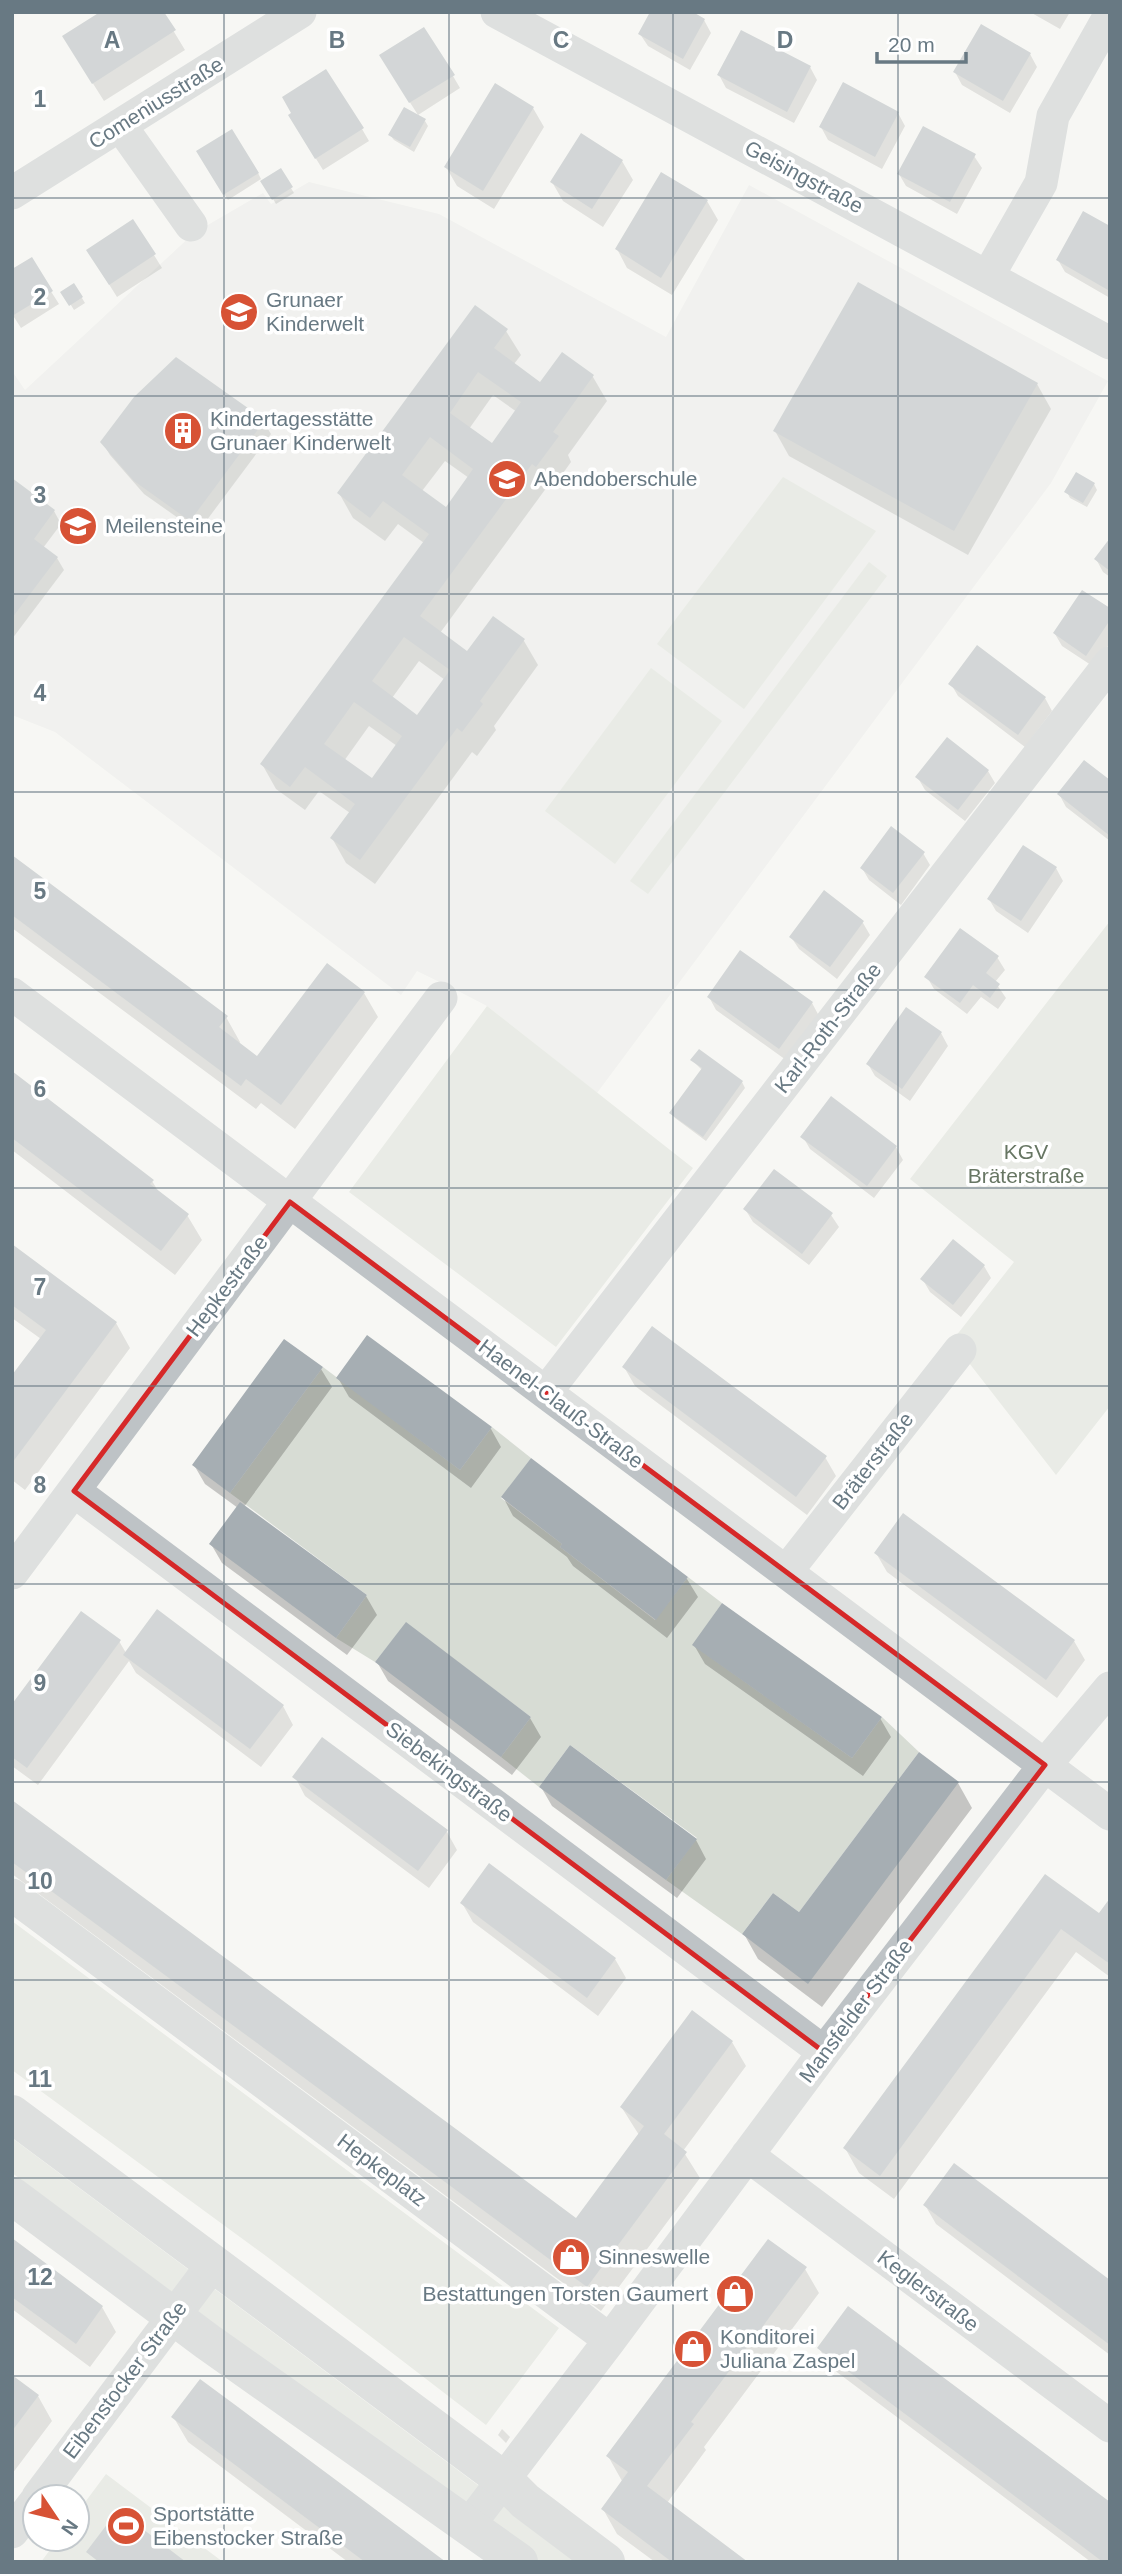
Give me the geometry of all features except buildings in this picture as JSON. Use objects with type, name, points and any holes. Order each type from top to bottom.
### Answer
[{"type":"street","name":"Comeniusstraße","points":[[12,193],[300,12]]},
{"type":"street","name":"Geisingstraße","points":[[497,12],[1110,343]]},
{"type":"street","points":[[988,276],[1041,183],[1053,116],[1110,15]]},
{"type":"street","points":[[120,125],[191,225]]},
{"type":"street","name":"Karl-Roth-Straße","points":[[546,1392],[1110,663]]},
{"type":"street","name":"Haenel-Clauß-Straße","points":[[12,993],[1110,1815]]},
{"type":"street","name":"Hepkestraße","points":[[12,1573],[441,998]]},
{"type":"street","name":"Bräterstraße","points":[[786,1572],[960,1350]]},
{"type":"street","name":"Siebekingstraße","points":[[74,1491],[824,2052]]},
{"type":"street","name":"Mansfelder Straße","points":[[610,2340],[824,2052],[1045,1765],[1110,1688]]},
{"type":"street","name":"Hepkeplatz","points":[[12,1895],[610,2340]]},
{"type":"street","points":[[12,2114],[505,2481],[525,2501],[606,2562]]},
{"type":"street","name":"Keglerstraße","points":[[747,2155],[1110,2426]]},
{"type":"street","points":[[12,2196],[174,2316],[519,2562]]},
{"type":"street","name":"Eibenstocker Straße","points":[[49,2483],[213,2264]]},
{"type":"street","points":[[469,2525],[610,2340]]},
{"type":"highlighted area","points":[[290,1202],[1045,1765],[824,2052],[74,1491]]},
{"type":"shaded area","points":[[309,182],[439,214],[666,337],[749,185],[1108,381],[1051,483],[597,1093],[487,1006],[462,993],[417,971],[401,995],[55,732],[12,715],[12,371],[25,390],[194,233],[263,193],[271,204]]},
{"type":"green space","points":[[783,477],[876,531],[744,709],[657,644]]},
{"type":"green space","points":[[869,562],[887,576],[648,894],[630,881]]},
{"type":"green space","points":[[651,668],[722,721],[615,864],[545,811]]},
{"type":"green space","name":"KGV Bräterstraße","points":[[1110,921],[1110,1406],[1056,1475],[952,1341],[1014,1262],[910,1179]]},
{"type":"green space","points":[[487,1006],[693,1168],[556,1347],[349,1192]]},
{"type":"green space","points":[[323,1367],[460,1470],[492,1427],[531,1458],[501,1498],[655,1620],[688,1577],[722,1603],[693,1645],[852,1758],[882,1717],[919,1752],[799,1912],[773,1893],[742,1934],[666,1880],[697,1838],[570,1745],[539,1787],[501,1757],[531,1717],[406,1623],[375,1662],[336,1638],[367,1595],[230,1493]]},
{"type":"green space","points":[[12,1921],[559,2328],[486,2425],[266,2256],[12,2070]]},
{"type":"green space","points":[[12,2138],[581,2562],[534,2562],[12,2173]]},
{"type":"green space","name":"Sportstätte Eibenstocker Straße","points":[[106,2474],[223,2562],[41,2562],[48,2553],[91,2553],[91,2494]]},
{"type":"place","name":"Grunaer Kinderwelt","points":[[239,312]]},
{"type":"place","name":"Kindertagesstätte Grunaer Kinderwelt","points":[[183,431]]},
{"type":"place","name":"Abendoberschule","points":[[507,479]]},
{"type":"place","name":"Meilensteine","points":[[78,526]]},
{"type":"place","name":"Sinneswelle","points":[[571,2257]]},
{"type":"place","name":"Bestattungen Torsten Gaumert","points":[[735,2294]]},
{"type":"place","name":"Konditorei Juliana Zaspel","points":[[693,2349]]},
{"type":"place","name":"Sportstätte Eibenstocker Straße","points":[[126,2526]]}]
